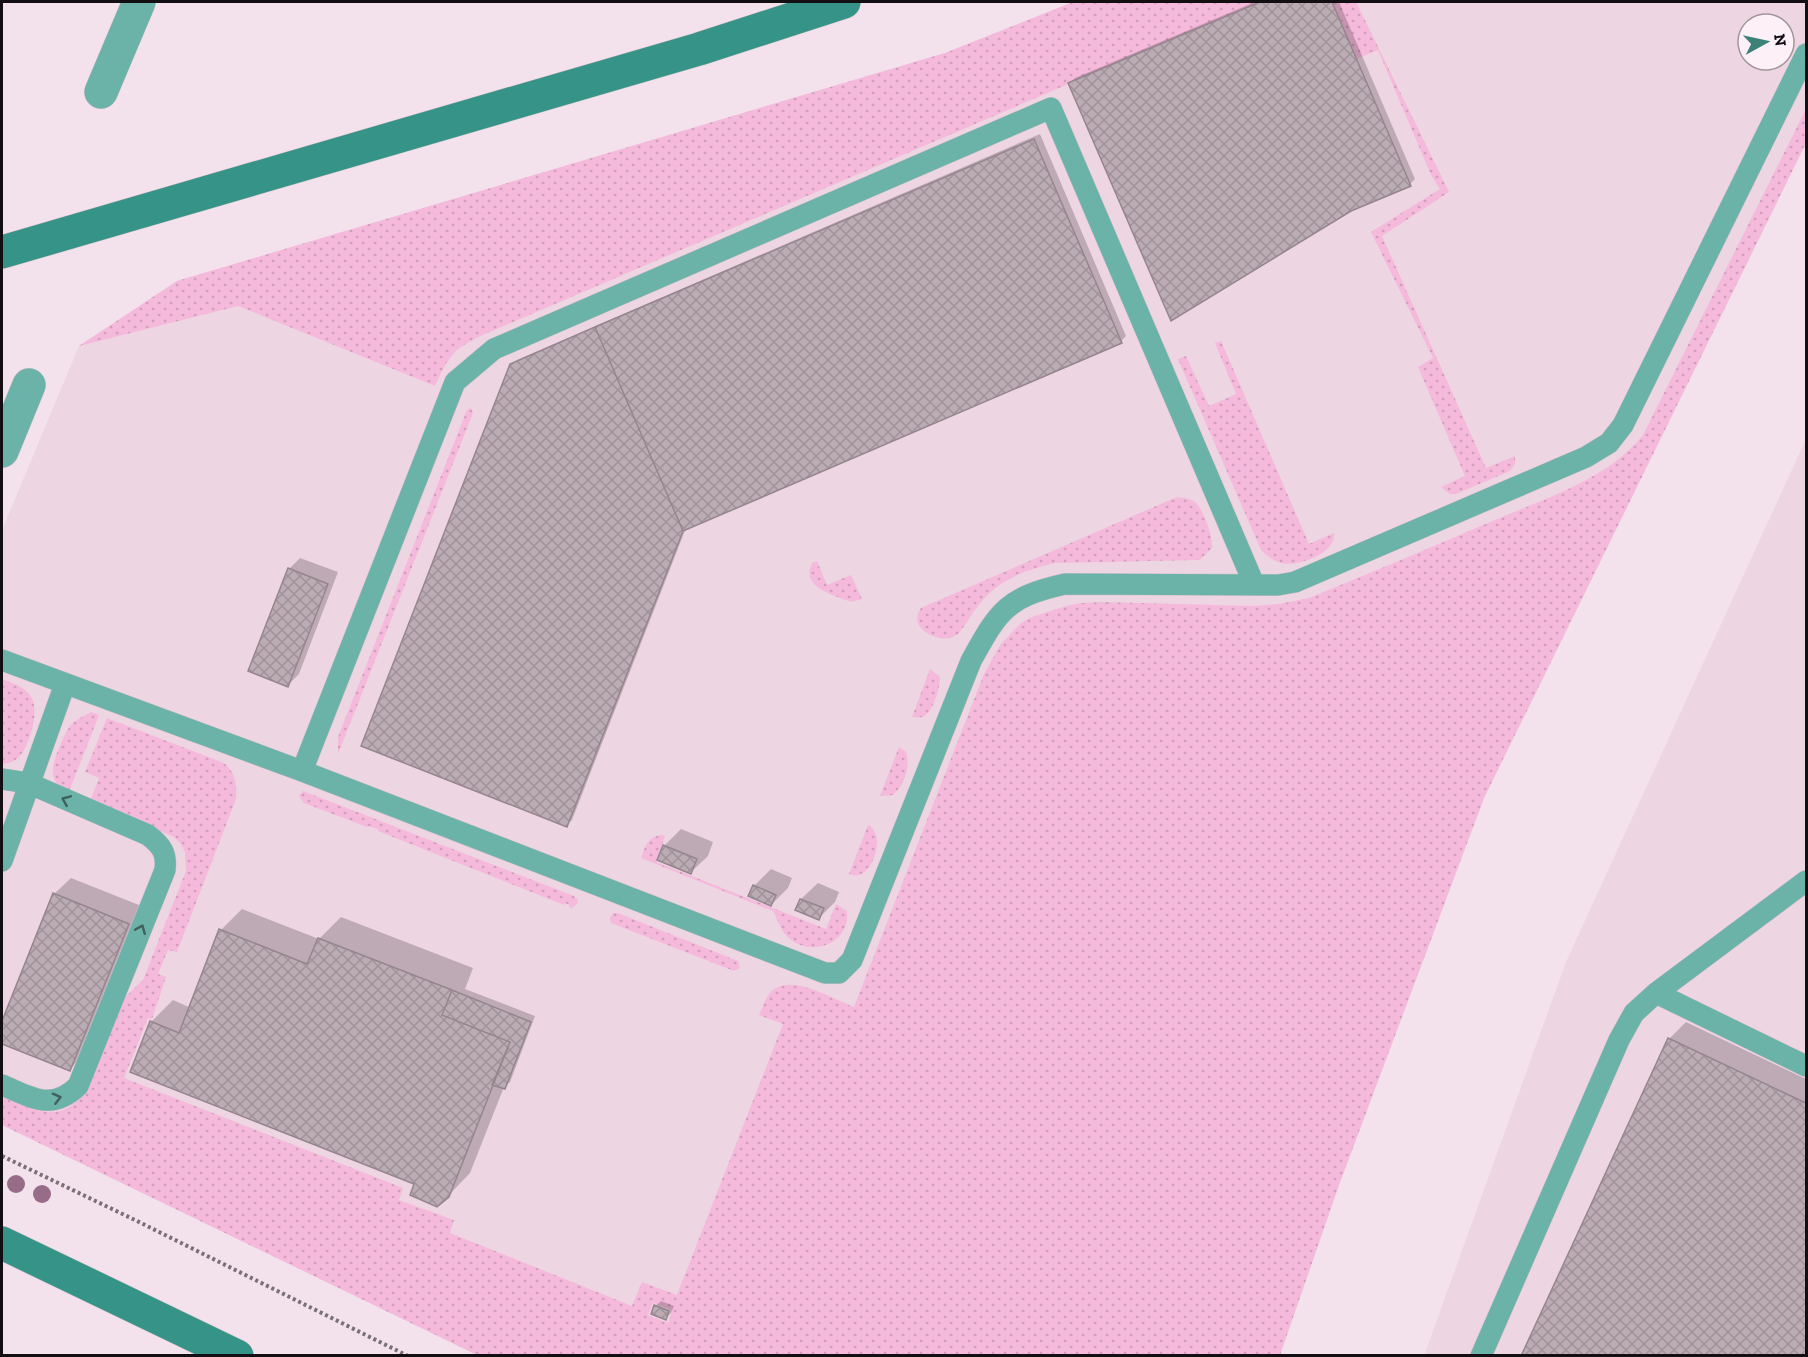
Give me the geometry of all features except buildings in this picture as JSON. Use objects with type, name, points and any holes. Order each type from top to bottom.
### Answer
[{"type":"main road","points":[[2,252],[699,49],[844,2]]},
{"type":"main road","points":[[2,1243],[237,1356]]},
{"type":"street","points":[[102,92],[139,2]]},
{"type":"street","points":[[2,451],[28,385]]},
{"type":"lane","points":[[2,660],[302,771],[825,974],[839,973],[852,960],[971,661],[989,628],[1006,607],[1035,591],[1065,584],[1278,585],[1295,582],[1586,458],[1609,443],[1623,425],[1806,54]]},
{"type":"lane","points":[[302,771],[455,382],[494,349],[1051,108],[1254,585]]},
{"type":"lane","points":[[2,861],[65,684]]},
{"type":"lane","points":[[2,779],[28,783],[148,835],[162,846],[166,858],[165,870],[78,1086],[68,1095],[51,1101],[39,1100],[2,1085]]},
{"type":"lane","points":[[1481,1356],[1619,1040],[1634,1013],[1656,993],[1806,881]]},
{"type":"lane","points":[[1656,993],[1806,1066]]},
{"type":"path","points":[[2,1156],[408,1356]]},
{"type":"shaded area","points":[[1073,2],[1806,2],[1806,143],[1484,798],[1339,1185],[1280,1355],[477,1355],[2,1125],[2,530],[79,346],[177,281],[945,53]]},
{"type":"shaded area","points":[[1073,2],[1260,2],[485,334],[466,344],[449,359],[435,386],[238,306],[79,346],[177,281],[945,53]]},
{"type":"shaded area","points":[[1332,2],[1356,2],[1449,192],[1382,236],[1486,468],[1515,456],[1515,464],[1510,471],[1456,494],[1450,494],[1441,487],[1465,476],[1418,367],[1433,358],[1371,232],[1440,189],[1431,175],[1378,50],[1356,59]]},
{"type":"shaded area","points":[[1806,109],[1806,143],[1484,798],[1339,1185],[1280,1355],[477,1355],[2,1125],[2,1096],[32,1109],[52,1112],[71,1106],[80,1098],[119,1003],[143,980],[186,871],[185,852],[174,837],[90,801],[99,778],[85,772],[107,718],[224,763],[233,775],[236,789],[236,799],[177,952],[168,950],[158,974],[166,977],[152,1019],[148,1018],[124,1078],[403,1188],[399,1200],[454,1220],[450,1233],[632,1306],[642,1282],[677,1295],[783,1024],[759,1015],[767,997],[775,989],[785,985],[796,985],[809,988],[854,1007],[984,674],[1001,644],[1020,624],[1029,618],[1081,603],[1253,606],[1309,598],[1573,487],[1611,465],[1643,435]],"holes":[[[653,1303],[672,1310],[668,1323],[648,1315]]]},
{"type":"shaded area","points":[[1221,341],[1309,544],[1334,533],[1329,547],[1306,561],[1281,563],[1270,558],[1261,550],[1178,359],[1186,356],[1209,406],[1236,394],[1215,343]]},
{"type":"shaded area","points":[[471,408],[473,413],[338,754],[338,737],[467,410]]},
{"type":"shaded area","points":[[1806,439],[1806,1355],[1424,1356],[1566,962]]},
{"type":"shaded area","points":[[1177,497],[1190,499],[1196,503],[1207,524],[1212,548],[1200,560],[1055,563],[1012,577],[994,589],[954,637],[944,638],[931,635],[920,627],[918,615],[921,608]]},
{"type":"shaded area","points":[[817,561],[827,585],[851,575],[862,599],[851,602],[828,593],[815,584],[810,572],[812,563]]},
{"type":"shaded area","points":[[930,669],[940,677],[935,700],[926,715],[912,717]]},
{"type":"shaded area","points":[[2,679],[17,685],[30,695],[33,701],[34,717],[27,744],[19,757],[2,764]]},
{"type":"shaded area","points":[[91,712],[99,715],[68,794],[56,783],[53,771],[55,757],[66,732],[74,722]]},
{"type":"shaded area","points":[[899,747],[906,752],[908,763],[903,781],[893,795],[880,796]]},
{"type":"shaded area","points":[[303,791],[574,896],[578,900],[577,904],[572,908],[569,907],[565,903],[564,905],[378,831],[378,829],[304,803],[299,796]]},
{"type":"shaded area","points":[[868,825],[876,836],[876,852],[873,860],[864,872],[858,875],[849,874]]},
{"type":"shaded area","points":[[660,835],[665,836],[656,862],[826,929],[836,904],[847,911],[847,922],[843,931],[829,944],[819,947],[799,945],[784,933],[773,911],[641,858],[649,841]]},
{"type":"shaded area","points":[[613,913],[738,961],[740,968],[734,971],[611,923],[610,918]]}]
